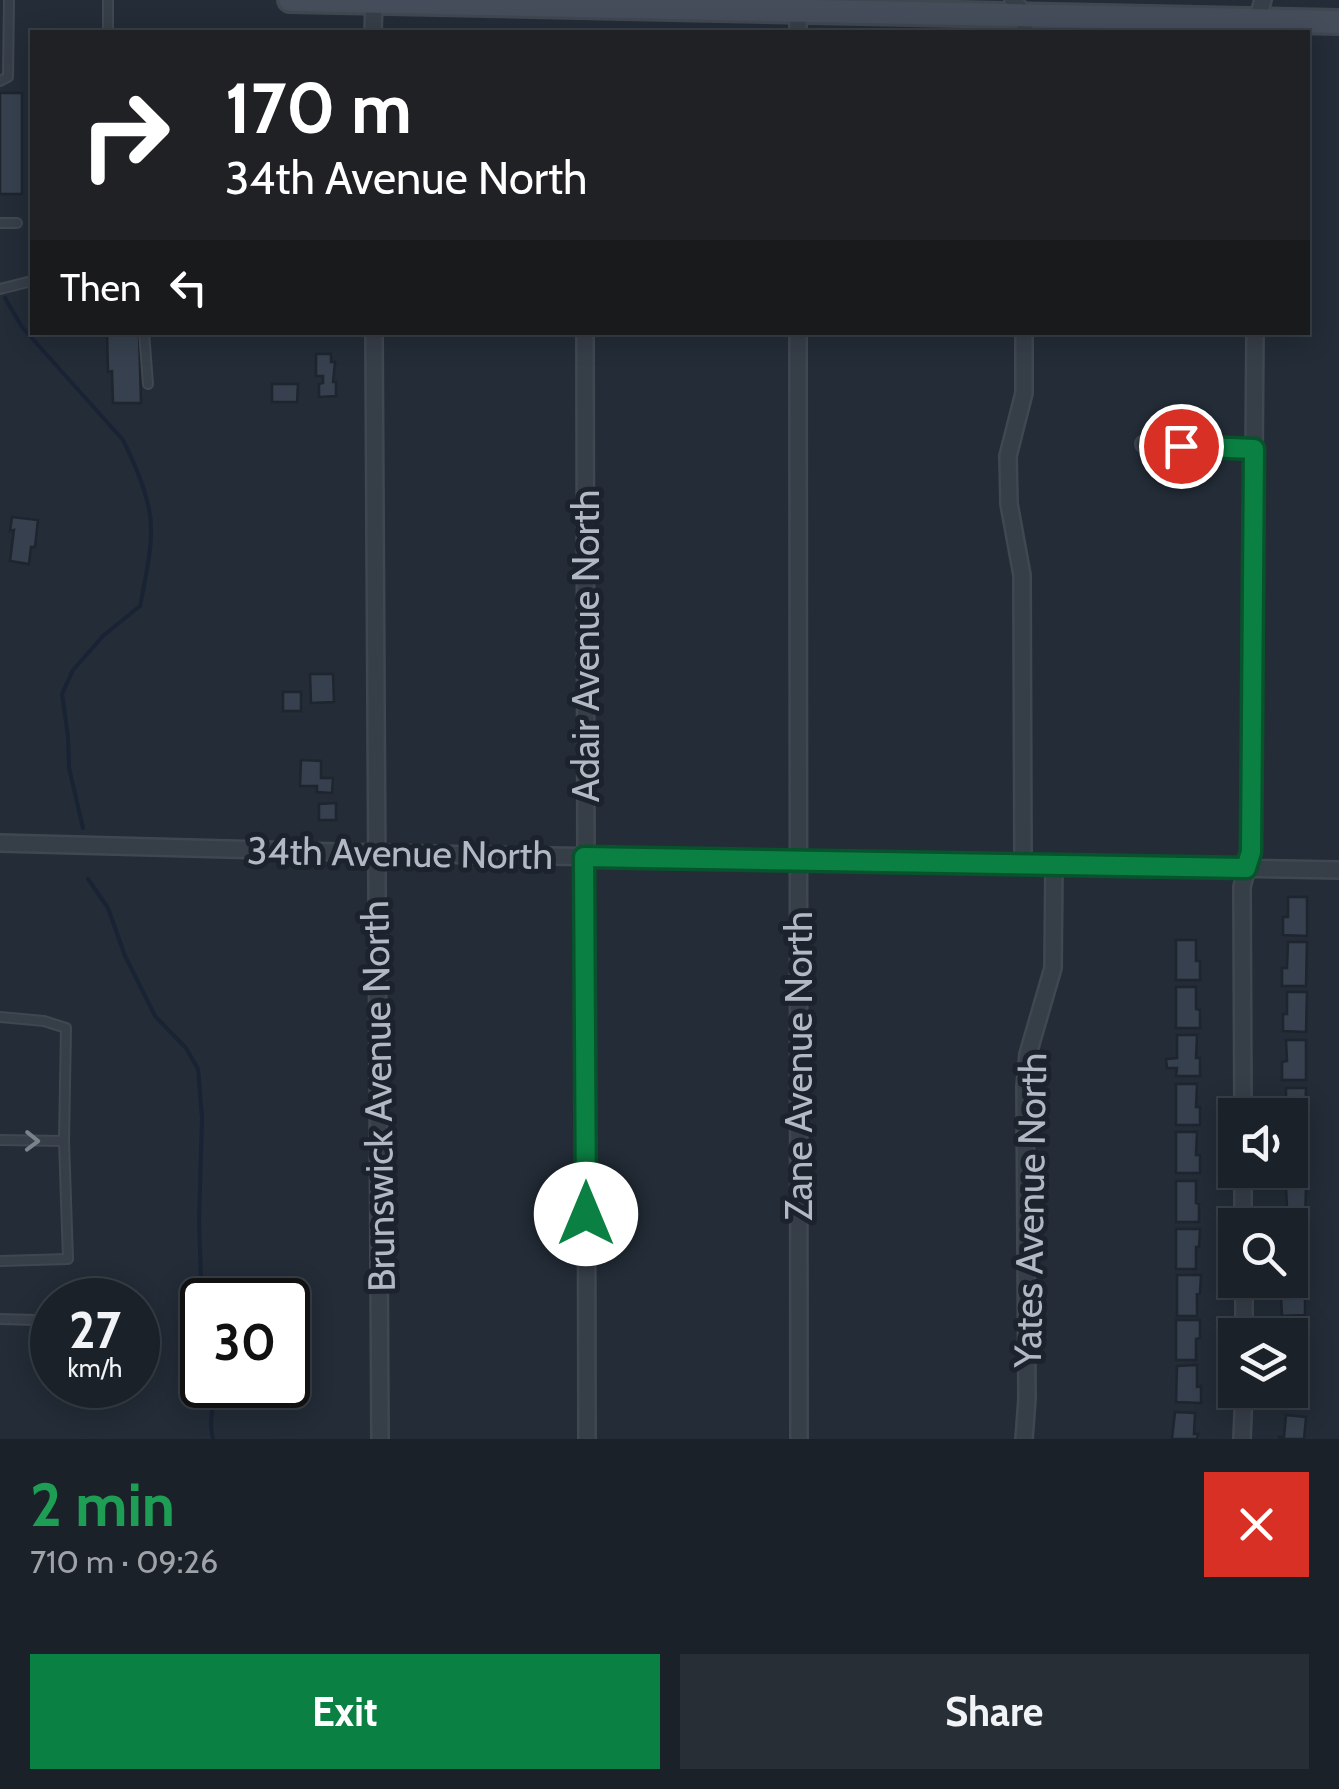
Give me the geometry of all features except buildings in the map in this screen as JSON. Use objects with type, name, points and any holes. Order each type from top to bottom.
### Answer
[{"type":"street","points":[[290,0],[587,3],[798,14],[1339,22]]},
{"type":"street","points":[[373,30],[374,1]]},
{"type":"street","name":"Brunswick Avenue North","points":[[374,335],[380,1439]]},
{"type":"street","name":"Adair Avenue North","points":[[585,335],[587,1439]]},
{"type":"street","name":"Zane Avenue North","points":[[798,335],[799,1439]]},
{"type":"street","points":[[1023,863],[1022,575],[1009,504],[1008,456],[1024,393],[1024,335]]},
{"type":"street","points":[[1243,1098],[1242,888],[1251,852],[1255,335]]},
{"type":"street","points":[[1144,444],[1254,449]]},
{"type":"street","name":"34th Avenue North","points":[[0,842],[376,853],[1339,870]]},
{"type":"street","name":"Yates Avenue North","points":[[1024,1439],[1025,1086],[1028,1054],[1053,968],[1054,864]]},
{"type":"street","points":[[1242,1439],[1243,1408]]},
{"type":"lane","points":[[0,81],[8,78],[8,0]]},
{"type":"lane","points":[[108,0],[108,30]]},
{"type":"lane","points":[[0,223],[17,223]]},
{"type":"lane","points":[[0,289],[30,281]]},
{"type":"lane","points":[[144,335],[148,384]]},
{"type":"lane","points":[[0,1017],[44,1021],[66,1028],[68,1259],[0,1262]]},
{"type":"lane","points":[[0,1140],[64,1141]]},
{"type":"lane","points":[[0,1319],[30,1320]]},
{"type":"waterway","points":[[5,298],[22,327],[123,440],[144,491],[151,521],[140,606],[104,635],[73,670],[62,694],[69,768],[83,828]]},
{"type":"waterway","points":[[88,879],[108,908],[125,956],[155,1016],[186,1048],[198,1069],[202,1118],[201,1278]]},
{"type":"waterway","points":[[212,1408],[213,1439]]},
{"type":"route","points":[[586,1214],[584,857],[1246,868],[1251,852],[1254,449],[1181,446]]}]
